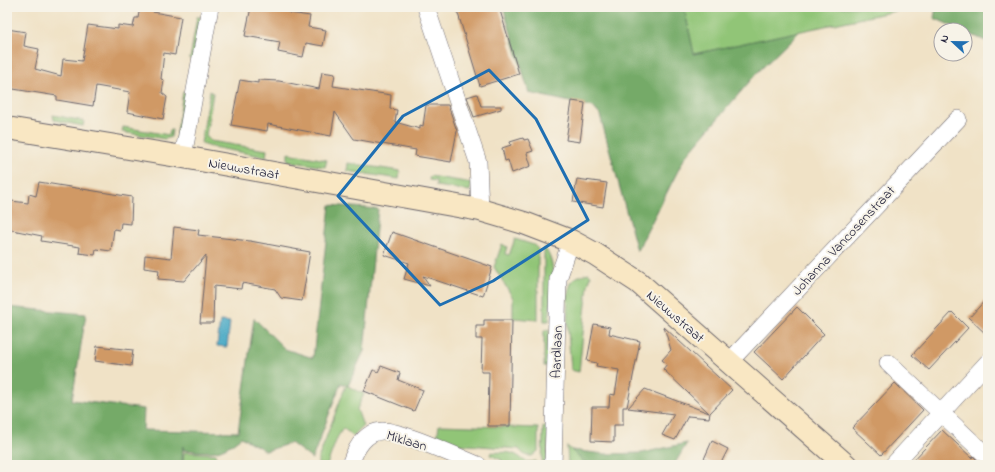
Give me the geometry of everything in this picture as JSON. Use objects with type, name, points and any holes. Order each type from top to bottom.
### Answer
[{"type":"street","points":[[183,157],[210,7]]},
{"type":"street","points":[[426,7],[478,162],[480,210]]},
{"type":"street","name":"Johanna Vancosenstraat","points":[[729,362],[958,119]]},
{"type":"street","name":"Nieuwstraat","points":[[7,128],[183,157],[480,210],[524,223],[571,241],[595,254],[638,282],[846,465]]},
{"type":"street","name":"Aardlaan","points":[[553,465],[558,279],[571,241]]},
{"type":"street","points":[[893,465],[988,362]]},
{"type":"street","points":[[888,363],[988,457]]},
{"type":"street","name":"Miklaan","points":[[350,465],[354,453],[366,437],[381,431],[400,435],[478,465]]},
{"type":"highlighted area","points":[[489,70],[536,119],[588,220],[493,281],[440,305],[338,196],[403,116]]},
{"type":"green space","points":[[503,7],[684,7],[694,54],[800,31],[756,74],[685,157],[637,251],[600,115],[593,107],[529,93]]},
{"type":"green space","points":[[684,7],[914,7],[694,54]]},
{"type":"green space","points":[[936,7],[988,7],[988,42],[973,35],[973,22],[943,22],[934,18]]},
{"type":"green space","points":[[197,17],[201,17],[194,59],[190,59]]},
{"type":"green space","points":[[210,91],[213,93],[206,135],[210,141],[267,150],[266,157],[207,146],[201,143]]},
{"type":"green space","points":[[183,92],[187,93],[178,136],[176,138]]},
{"type":"green space","points":[[53,115],[84,121],[83,126],[54,120]]},
{"type":"green space","points":[[123,127],[169,135],[170,130],[172,130],[171,137],[165,139],[122,132]]},
{"type":"green space","points":[[288,153],[327,160],[325,167],[288,161]]},
{"type":"green space","points":[[348,163],[400,171],[399,179],[347,171]]},
{"type":"green space","points":[[430,176],[472,183],[470,191],[436,186],[436,181],[429,180]]},
{"type":"green space","points":[[330,205],[378,209],[364,351],[348,386],[341,383],[312,459],[291,443],[266,451],[241,437],[220,450],[208,452],[183,450],[183,446],[182,465],[7,465],[7,307],[86,314],[72,400],[144,409],[143,430],[238,432],[254,318],[285,349],[313,358]]},
{"type":"green space","points":[[515,239],[534,245],[538,249],[538,320],[513,318],[513,298],[494,267],[502,244],[507,247],[505,254],[509,255]]},
{"type":"green space","points":[[544,247],[549,255],[553,273],[553,292],[549,321],[544,321]]},
{"type":"green space","points":[[589,273],[591,276],[588,285],[579,372],[571,370],[567,315],[568,293],[571,283],[575,278]]},
{"type":"green space","points":[[544,330],[549,330],[549,366],[544,366]]},
{"type":"green space","points":[[346,385],[364,394],[357,409],[363,426],[353,436],[343,428],[337,438],[327,465],[318,465],[318,459]]},
{"type":"green space","points":[[439,425],[538,428],[538,451],[530,456],[524,454],[519,449],[455,444],[437,438]]},
{"type":"green space","points":[[543,427],[549,427],[547,461],[542,465]]},
{"type":"green space","points":[[687,443],[674,465],[588,465],[571,450],[605,454],[642,453]]},
{"type":"green space","points":[[567,446],[588,465],[568,465]]},
{"type":"green space","points":[[184,452],[216,454],[215,465],[183,465]]},
{"type":"green space","points":[[491,452],[512,453],[528,462],[536,461],[536,465],[500,465],[502,460],[490,455]]},
{"type":"water","points":[[220,321],[230,322],[227,347],[217,346]]},
{"type":"building","points":[[140,7],[154,7],[153,12],[181,17],[175,55],[164,53],[161,79],[164,80],[162,93],[167,97],[163,119],[127,112],[130,92],[96,86],[93,106],[57,100],[57,96],[7,88],[7,29],[26,32],[24,46],[39,49],[35,69],[61,76],[63,59],[82,61],[88,25],[118,29],[118,25],[133,27],[135,18],[138,18]]},
{"type":"building","points":[[251,7],[290,7],[289,13],[310,16],[308,27],[326,30],[323,46],[306,43],[303,57],[278,52],[280,42],[245,36]]},
{"type":"building","points":[[456,7],[499,7],[519,74],[480,86]]},
{"type":"building","points":[[322,72],[335,74],[333,86],[391,95],[390,109],[397,110],[395,122],[420,129],[420,125],[423,126],[426,105],[448,105],[457,131],[451,162],[415,156],[416,150],[354,139],[335,112],[331,136],[268,124],[267,131],[231,125],[240,80],[258,83],[258,80],[279,81],[319,89]]},
{"type":"building","points":[[477,94],[481,106],[501,106],[501,109],[474,117],[467,97]]},
{"type":"building","points":[[572,101],[585,103],[580,142],[566,140]]},
{"type":"building","points":[[523,138],[524,140],[528,139],[533,151],[527,153],[531,166],[512,173],[508,160],[505,161],[502,148],[511,145],[510,142]]},
{"type":"building","points":[[577,179],[607,183],[603,207],[573,202]]},
{"type":"building","points":[[39,182],[132,197],[131,224],[121,223],[120,230],[114,229],[111,251],[96,249],[95,255],[79,253],[80,247],[41,241],[42,236],[7,229],[11,201],[28,203],[29,194],[36,196]]},
{"type":"building","points":[[174,227],[199,230],[198,235],[250,241],[310,252],[302,301],[281,298],[275,289],[242,283],[241,289],[214,286],[213,323],[200,323],[206,255],[184,281],[158,279],[159,270],[144,268],[145,255],[171,258]]},
{"type":"building","points":[[392,232],[492,267],[483,296],[423,276],[430,286],[404,279],[409,263],[384,255]]},
{"type":"building","points":[[988,297],[988,336],[969,318]]},
{"type":"building","points":[[797,307],[824,334],[783,379],[754,352]]},
{"type":"building","points":[[952,312],[968,328],[929,370],[912,355]]},
{"type":"building","points":[[484,320],[512,320],[510,426],[488,426],[489,372],[481,372],[482,339],[476,339],[476,326],[484,326]]},
{"type":"building","points":[[594,324],[610,327],[609,334],[640,341],[627,407],[623,407],[623,425],[614,425],[614,442],[591,441],[592,407],[609,407],[610,394],[615,395],[619,370],[596,366],[597,363],[587,361]]},
{"type":"building","points":[[664,327],[732,390],[710,413],[709,418],[688,416],[675,440],[662,435],[674,414],[628,408],[645,389],[709,413],[663,369],[667,364],[662,360],[671,350]]},
{"type":"building","points":[[97,346],[133,350],[131,366],[95,361]]},
{"type":"building","points":[[381,366],[400,373],[398,380],[423,390],[414,411],[364,391],[373,370],[378,372]]},
{"type":"building","points":[[895,383],[923,410],[881,455],[852,428]]},
{"type":"building","points":[[942,430],[972,458],[973,456],[982,465],[909,465]]},
{"type":"building","points":[[712,441],[728,449],[720,465],[715,465],[704,459]]}]
